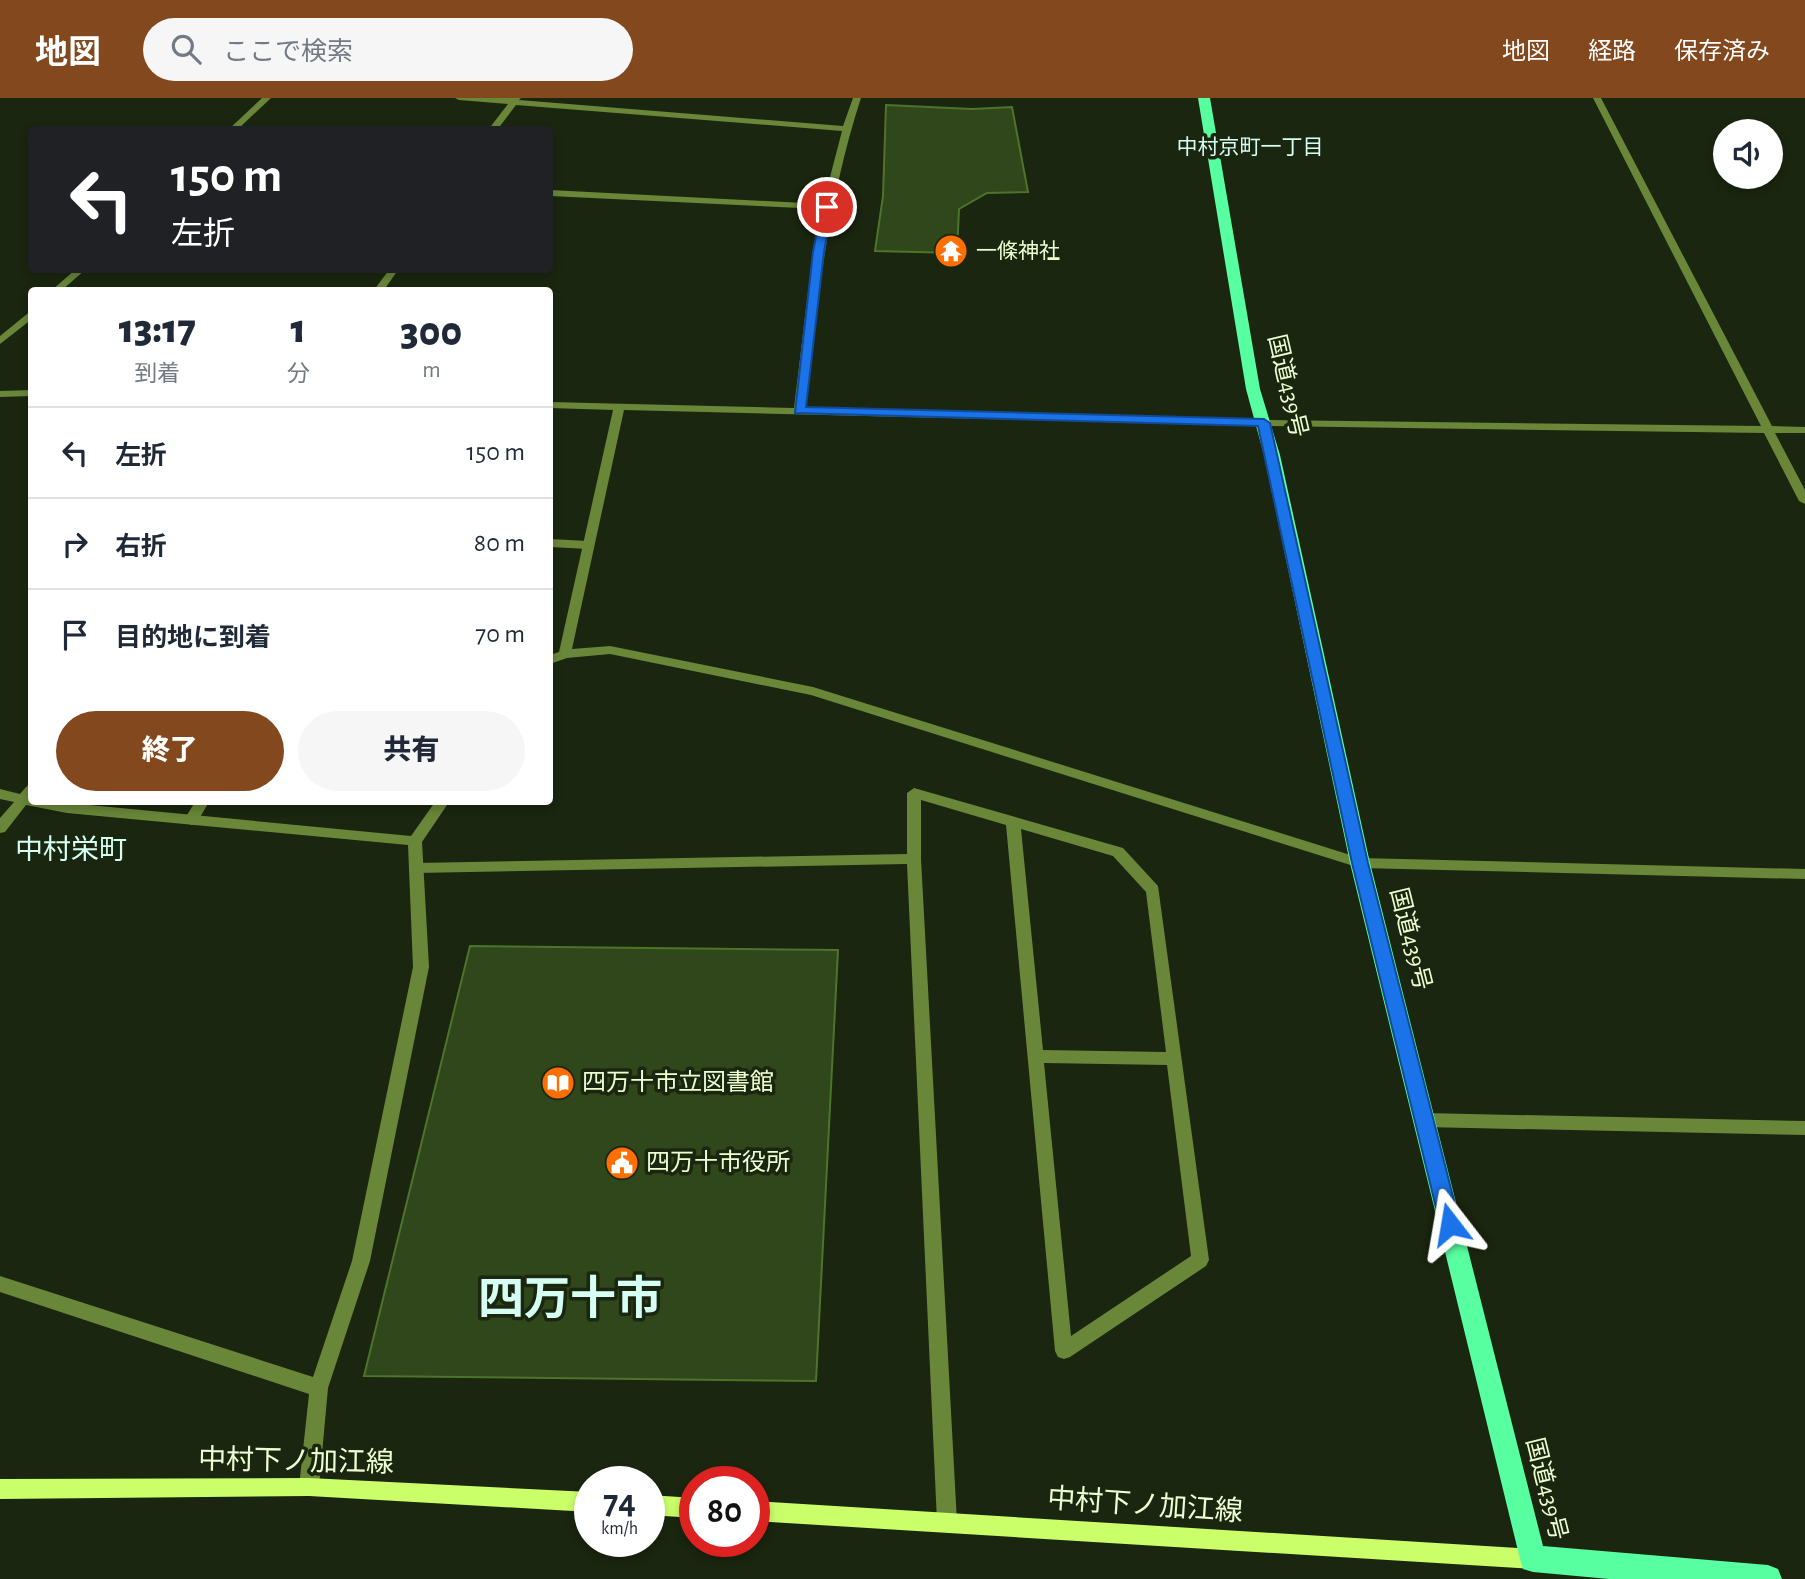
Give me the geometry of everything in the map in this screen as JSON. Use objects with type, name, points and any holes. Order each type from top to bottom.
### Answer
[{"type":"highway","name":"国道439号","points":[[1204,98],[1253,389],[1264,423],[1360,863],[1532,1559],[1768,1579]]},
{"type":"main road","name":"中村下ノ加江線","points":[[0,1489],[309,1487],[574,1501]]},
{"type":"main road","name":"中村下ノ加江線","points":[[770,1512],[1532,1559]]},
{"type":"street","points":[[236,126],[267,98]]},
{"type":"street","points":[[459,98],[846,129]]},
{"type":"street","points":[[799,411],[818,252],[846,129],[857,98]]},
{"type":"street","points":[[1597,98],[1805,501]]},
{"type":"street","points":[[495,126],[515,101]]},
{"type":"street","points":[[553,193],[827,207]]},
{"type":"street","points":[[60,287],[77,273]]},
{"type":"street","points":[[0,341],[28,316]]},
{"type":"street","points":[[0,394],[28,393]]},
{"type":"street","points":[[553,405],[1264,423],[1805,430]]},
{"type":"street","points":[[565,654],[619,407]]},
{"type":"street","points":[[553,543],[588,545]]},
{"type":"street","points":[[553,659],[565,654],[610,650],[813,691],[1360,863],[1805,874]]},
{"type":"street","points":[[947,1522],[914,859],[914,793],[1013,821],[1118,852],[1153,890],[1200,1261],[1064,1351],[1013,821]]},
{"type":"street","points":[[0,794],[28,798]]},
{"type":"street","points":[[0,828],[28,800]]},
{"type":"street","points":[[56,805],[415,841]]},
{"type":"street","points":[[191,820],[200,805]]},
{"type":"street","points":[[309,1487],[319,1388],[360,1261],[421,967],[415,841],[440,805]]},
{"type":"street","points":[[416,868],[914,859]]},
{"type":"street","points":[[1035,1056],[1174,1059]]},
{"type":"street","points":[[1424,1120],[1805,1128]]},
{"type":"street","points":[[0,1284],[319,1388]]},
{"type":"building","points":[[886,105],[972,109],[1012,107],[1028,192],[987,193],[959,209],[957,253],[875,251],[883,196]]},
{"type":"building","name":"四万十市役所","points":[[470,946],[838,950],[816,1381],[364,1376]]},
{"type":"place","name":"一條神社","points":[[951,251]]},
{"type":"place","name":"四万十市立図書館","points":[[558,1083]]},
{"type":"place","name":"四万十市役所","points":[[622,1163]]},
{"type":"district","name":"中村京町一丁目","points":[[1250,147]]},
{"type":"district","name":"中村栄町","points":[[71,851]]},
{"type":"district","name":"四万十市","points":[[570,1300]]},
{"type":"route","points":[[827,207],[818,252],[799,411],[1264,423],[1360,863],[1450,1224]]}]
